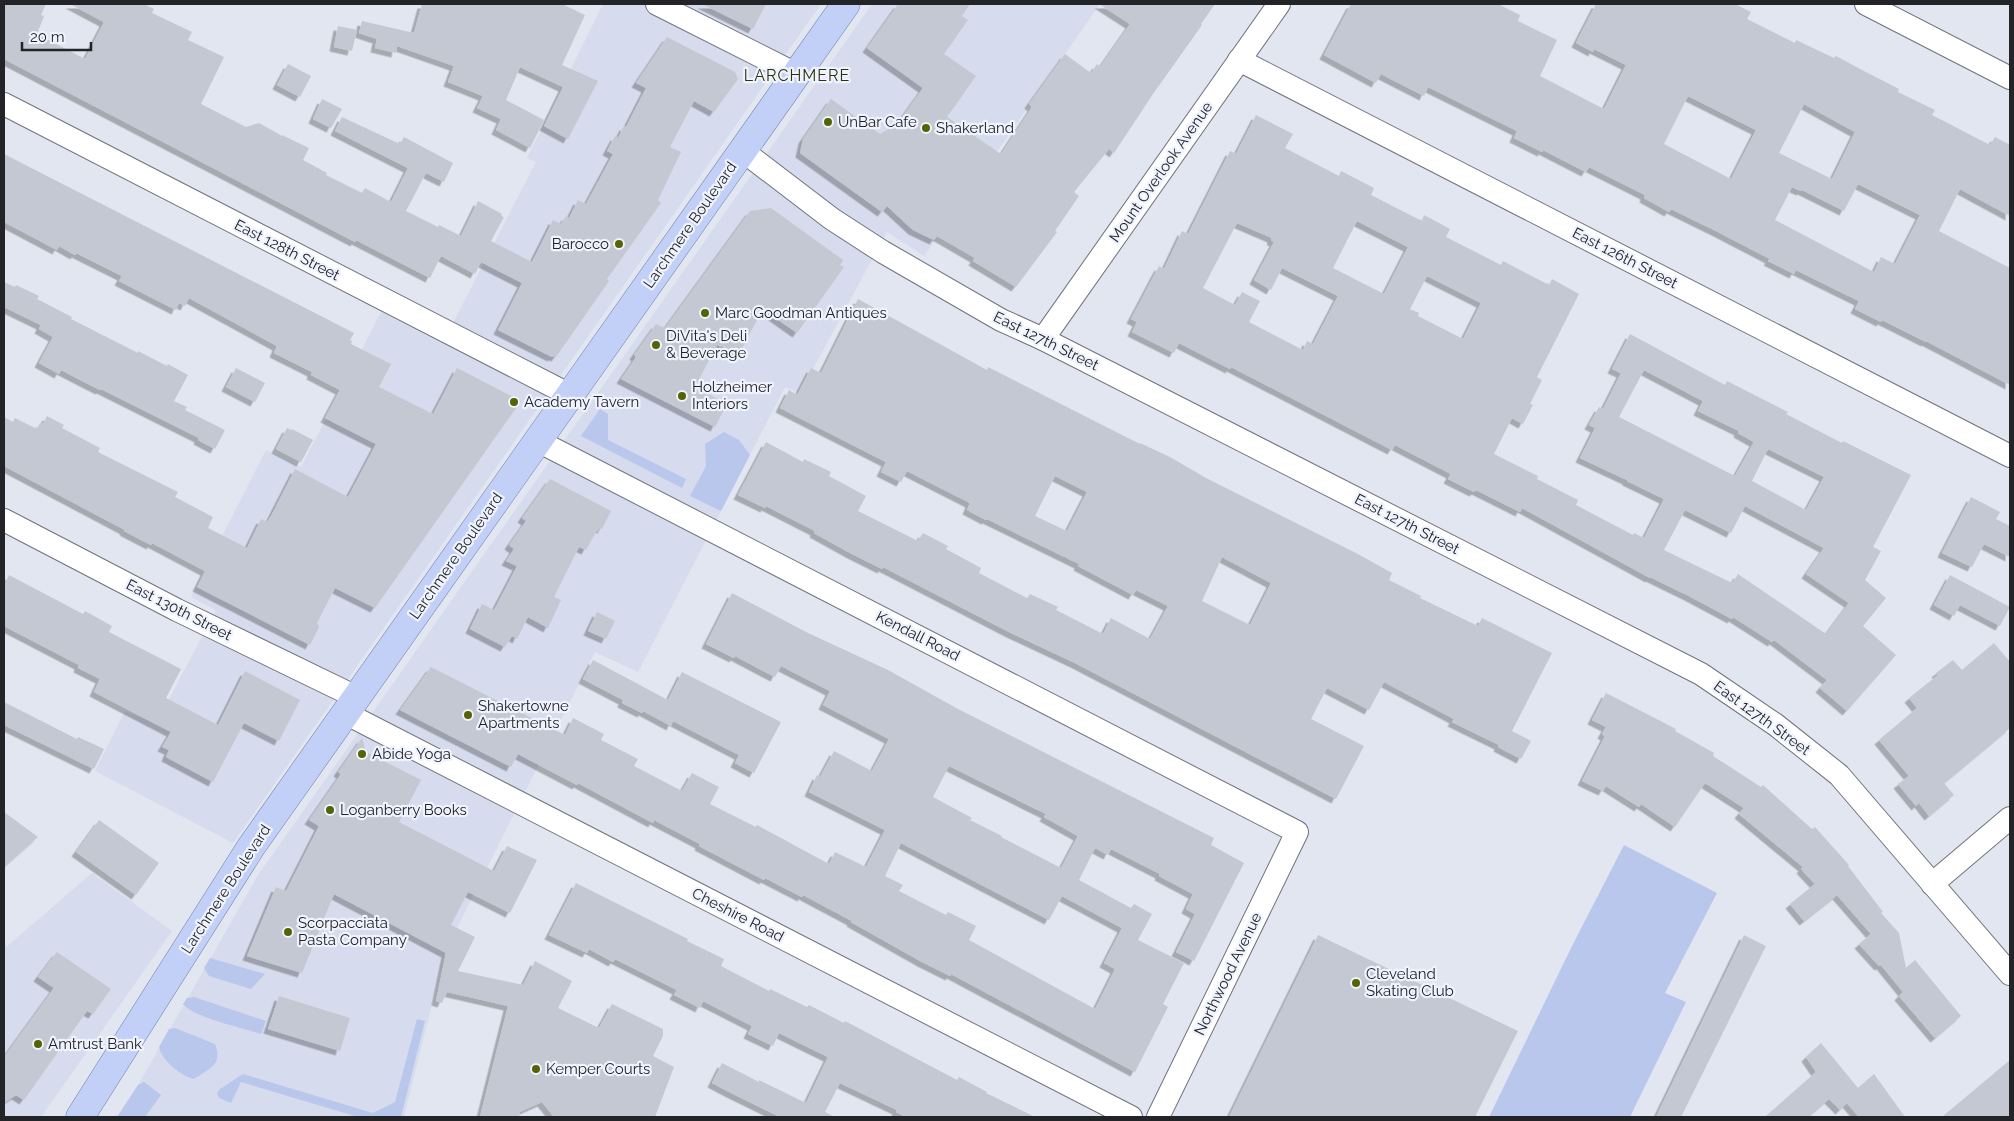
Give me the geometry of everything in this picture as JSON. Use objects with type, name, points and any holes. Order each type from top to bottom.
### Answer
[{"type":"main road","name":"Larchmere Boulevard","points":[[80,1117],[250,847],[846,4]]},
{"type":"street","points":[[657,4],[796,74]]},
{"type":"street","name":"Mount Overlook Avenue","points":[[1043,339],[1279,4]]},
{"type":"street","points":[[1866,4],[2010,78]]},
{"type":"street","name":"East 126th Street","points":[[1239,60],[2010,456]]},
{"type":"street","name":"East 128th Street","points":[[4,104],[570,395]]},
{"type":"street","name":"East 127th Street","points":[[743,150],[832,219],[883,252],[1002,320],[1043,339],[1701,674],[1776,725],[1839,776],[2010,974]]},
{"type":"street","name":"Kendall Road","points":[[538,441],[1297,832]]},
{"type":"street","name":"East 130th Street","points":[[4,520],[177,610],[350,705]]},
{"type":"street","name":"Cheshire Road","points":[[350,705],[1131,1117]]},
{"type":"street","points":[[1932,884],[2010,818]]},
{"type":"street","name":"Northwood Avenue","points":[[1158,1117],[1297,832]]},
{"type":"shaded area","points":[[603,4],[821,4],[233,843],[95,771],[125,711],[156,724],[216,610],[191,597],[266,450],[301,467],[381,312],[441,343],[536,162],[527,158]]},
{"type":"shaded area","points":[[872,4],[1100,4],[924,256],[887,232],[800,393],[785,387],[638,672],[595,652],[445,952],[404,1117],[117,1117],[138,1085],[258,875]]},
{"type":"shaded area","points":[[600,409],[608,414],[608,440],[686,479],[682,488],[581,436]]},
{"type":"shaded area","points":[[724,432],[739,440],[750,455],[721,511],[690,496],[706,466],[705,444]]},
{"type":"shaded area","points":[[1624,845],[1717,893],[1665,993],[1686,1002],[1630,1117],[1489,1117],[1572,946]]},
{"type":"shaded area","points":[[92,873],[172,931],[41,1117],[4,1117],[4,949]]},
{"type":"shaded area","points":[[210,958],[265,974],[251,989],[209,976],[204,968]]},
{"type":"shaded area","points":[[194,997],[266,1021],[261,1034],[208,1018],[183,1004],[187,998]]},
{"type":"shaded area","points":[[417,1019],[425,1021],[401,1117],[358,1117],[241,1082],[231,1103],[219,1098],[217,1093],[243,1074],[373,1113],[395,1102]]},
{"type":"shaded area","points":[[175,1028],[215,1044],[217,1057],[214,1065],[194,1079],[183,1075],[173,1067],[164,1057],[159,1047],[169,1029]]},
{"type":"shaded area","points":[[144,1082],[161,1095],[145,1117],[117,1117],[138,1085]]},
{"type":"building","points":[[4,4],[46,4],[41,15],[44,16],[37,34],[85,59],[104,22],[70,4],[144,4],[154,9],[152,13],[192,32],[188,40],[224,57],[201,104],[246,127],[259,123],[309,148],[303,160],[327,173],[326,175],[362,193],[365,188],[391,202],[408,168],[335,131],[342,117],[400,144],[404,137],[453,163],[444,182],[426,173],[406,211],[461,236],[478,201],[502,214],[501,216],[504,217],[491,241],[532,262],[553,220],[561,224],[566,216],[569,218],[578,200],[586,204],[613,154],[607,151],[615,136],[618,138],[624,126],[626,127],[646,88],[636,83],[667,37],[735,72],[738,79],[714,112],[694,101],[670,147],[681,152],[658,200],[661,203],[607,279],[609,281],[556,357],[552,357],[498,330],[522,283],[481,262],[475,274],[441,256],[430,278],[356,240],[355,242],[4,59]]},
{"type":"building","points":[[422,4],[562,4],[585,15],[562,65],[598,81],[568,139],[544,126],[563,87],[520,67],[506,100],[544,120],[530,148],[496,130],[501,119],[477,108],[483,96],[448,82],[454,66],[397,46],[396,53],[375,48],[377,39],[359,33],[362,21],[414,33]]},
{"type":"building","points":[[702,4],[766,4],[753,29]]},
{"type":"building","points":[[898,4],[970,4],[962,16],[968,20],[944,54],[976,76],[947,117],[1001,154],[1032,107],[1029,104],[1065,54],[1091,73],[1097,64],[1100,67],[1130,24],[1099,4],[1215,4],[1114,153],[1109,149],[1074,192],[1079,196],[1055,231],[1057,232],[1016,287],[973,261],[975,258],[937,236],[934,240],[913,230],[887,206],[882,212],[800,153],[803,139],[831,99],[880,134],[898,123],[923,88],[867,48]]},
{"type":"building","points":[[1351,4],[1498,4],[1520,15],[1518,21],[1557,40],[1540,76],[1604,109],[1626,65],[1594,49],[1593,52],[1576,43],[1596,4],[1735,4],[1751,12],[1747,19],[1795,43],[1796,40],[1834,58],[1836,56],[1899,89],[1898,92],[1935,110],[1932,115],[1990,145],[1995,137],[2010,145],[2010,216],[1960,189],[1939,231],[2010,268],[2010,385],[1926,341],[1855,309],[1859,301],[1796,270],[1794,274],[1768,261],[1770,259],[1671,209],[1669,212],[1644,198],[1645,195],[1589,167],[1586,172],[1543,150],[1542,152],[1514,138],[1517,131],[1428,87],[1424,96],[1381,74],[1376,83],[1324,55]],"holes":[[[1688,96],[1756,130],[1731,179],[1664,144]],[[1804,104],[1855,132],[1832,179],[1779,153]],[[1858,184],[1920,215],[1895,264],[1881,257],[1874,272],[1775,220],[1792,187],[1844,211]]]},
{"type":"building","points":[[338,26],[357,30],[352,51],[334,47]]},
{"type":"building","points":[[288,64],[311,76],[300,97],[277,85]]},
{"type":"building","points":[[322,99],[342,109],[331,128],[313,119]]},
{"type":"building","points":[[1256,115],[1293,134],[1285,148],[1339,176],[1341,171],[1374,188],[1371,195],[1422,221],[1424,215],[1450,229],[1446,237],[1501,265],[1503,261],[1549,285],[1552,279],[1579,294],[1537,377],[1542,380],[1530,404],[1533,405],[1523,424],[1512,418],[1494,454],[1538,476],[1537,479],[1578,500],[1576,505],[1633,535],[1634,533],[1644,538],[1664,499],[1580,458],[1595,428],[1589,425],[1599,407],[1603,409],[1621,373],[1612,369],[1630,334],[1725,385],[1727,381],[1788,412],[1786,414],[1842,443],[1843,441],[1911,475],[1873,547],[1881,551],[1865,580],[1886,598],[1863,626],[1896,655],[1847,711],[1820,688],[1827,680],[1774,640],[1772,642],[1733,617],[1732,619],[1650,578],[1522,508],[1520,512],[1476,490],[1474,492],[1448,479],[1451,474],[1395,445],[1392,450],[1231,367],[1230,369],[1179,343],[1174,353],[1132,332],[1137,322],[1131,319],[1159,266],[1164,269],[1182,231],[1188,234],[1230,151],[1236,154]],"holes":[[[1357,221],[1408,247],[1384,294],[1333,268]],[[1237,223],[1272,238],[1271,240],[1274,242],[1254,280],[1271,290],[1282,268],[1338,296],[1313,344],[1307,341],[1303,350],[1249,322],[1260,301],[1242,292],[1235,305],[1203,288]],[[1427,276],[1481,303],[1463,339],[1418,316],[1419,313],[1410,309]],[[1644,370],[1703,401],[1698,411],[1739,431],[1738,433],[1754,442],[1735,476],[1619,417]],[[1768,449],[1824,477],[1806,510],[1752,481]],[[1745,506],[1824,548],[1806,574],[1849,603],[1826,634],[1738,574],[1732,583],[1664,550],[1685,510],[1731,533]]]},
{"type":"building","points":[[4,154],[354,333],[350,340],[352,341],[351,344],[391,364],[379,387],[433,414],[457,368],[521,401],[375,608],[335,588],[317,623],[319,627],[310,645],[197,587],[205,571],[152,543],[151,545],[124,531],[4,466],[4,417],[13,422],[15,418],[37,429],[40,423],[43,424],[47,416],[64,425],[62,428],[100,448],[98,452],[178,492],[175,497],[213,517],[208,528],[247,548],[261,519],[267,522],[271,516],[295,469],[348,497],[376,444],[325,418],[340,390],[311,375],[312,372],[274,353],[277,346],[189,298],[185,306],[179,303],[176,310],[119,281],[122,276],[59,246],[57,250],[4,222]]},
{"type":"building","points":[[771,208],[843,260],[840,265],[844,267],[797,333],[763,309],[739,354],[717,345],[695,387],[727,404],[715,427],[621,379],[636,357],[634,355],[656,324],[665,328],[750,211]]},
{"type":"building","points":[[4,282],[15,287],[16,285],[39,296],[37,299],[72,317],[71,319],[138,353],[138,351],[167,366],[168,364],[188,375],[174,401],[187,407],[185,410],[225,430],[215,449],[198,440],[199,438],[101,389],[61,370],[59,374],[39,363],[53,337],[39,329],[41,325],[4,307]]},
{"type":"building","points":[[858,299],[987,370],[988,367],[1140,444],[1170,457],[1206,478],[1356,553],[1392,573],[1389,580],[1421,596],[1420,598],[1478,626],[1482,618],[1552,653],[1512,731],[1531,741],[1521,759],[1498,747],[1499,745],[1452,722],[1454,719],[1384,682],[1369,710],[1327,688],[1311,719],[1364,746],[1336,799],[1075,663],[1011,633],[883,567],[882,569],[852,554],[814,533],[815,531],[766,506],[765,508],[738,495],[766,442],[803,462],[804,459],[831,472],[829,476],[866,496],[858,511],[918,541],[923,533],[948,546],[946,549],[981,568],[979,573],[1027,598],[1030,594],[1058,607],[1056,610],[1103,634],[1111,618],[1150,639],[1168,606],[1136,590],[1133,595],[1078,566],[1079,564],[986,520],[967,510],[970,503],[907,471],[901,482],[881,472],[886,462],[780,408],[789,390],[797,395],[811,368],[821,373]],"holes":[[[1055,476],[1087,492],[1067,531],[1035,516]],[[1222,557],[1271,583],[1250,625],[1202,601]]]},
{"type":"building","points":[[236,368],[265,383],[255,402],[226,387]]},
{"type":"building","points":[[287,428],[313,440],[301,462],[276,449]]},
{"type":"building","points":[[550,479],[611,511],[602,529],[599,528],[586,550],[579,547],[554,597],[561,600],[548,628],[528,617],[517,639],[512,636],[505,647],[470,629],[482,604],[494,610],[517,566],[506,561],[514,549],[509,545],[526,521],[522,518]]},
{"type":"building","points":[[1971,497],[2000,512],[1996,519],[2010,526],[2010,557],[1984,544],[1972,567],[1942,553]]},
{"type":"building","points":[[9,575],[83,614],[85,611],[112,626],[109,632],[181,669],[166,698],[218,725],[245,671],[300,700],[279,741],[244,723],[213,782],[166,757],[169,750],[162,747],[171,732],[94,692],[100,679],[78,668],[79,665],[4,626],[4,586]]},
{"type":"building","points":[[1950,575],[2010,607],[2000,626],[1960,605],[1954,616],[1934,605]]},
{"type":"building","points":[[732,593],[808,633],[888,670],[958,709],[1214,838],[1211,845],[1244,863],[1194,961],[1176,952],[1195,914],[1186,909],[1193,894],[1159,876],[1160,874],[1111,849],[1108,855],[1095,848],[1079,880],[1131,908],[1134,904],[1152,914],[1138,940],[1184,963],[1163,1004],[1168,1007],[1135,1072],[951,974],[950,976],[922,962],[803,895],[802,897],[765,878],[764,880],[654,820],[653,823],[518,754],[511,767],[400,710],[431,667],[565,735],[573,718],[604,734],[601,740],[638,759],[634,766],[682,791],[692,773],[719,787],[710,804],[756,827],[757,825],[829,864],[835,852],[866,867],[885,830],[809,792],[817,775],[820,777],[834,751],[872,771],[889,739],[823,705],[830,691],[781,666],[775,677],[735,656],[734,658],[706,644]],"holes":[[[949,766],[1046,814],[1044,817],[1078,836],[1061,868],[970,820],[972,818],[933,797]],[[901,843],[1049,920],[1062,896],[1122,928],[1104,963],[1115,969],[1095,1009],[969,940],[976,926],[948,912],[946,915],[899,891],[903,885],[885,876]]]},
{"type":"building","points":[[597,612],[615,621],[606,639],[588,631]]},
{"type":"building","points":[[1994,643],[2010,662],[2010,728],[1944,783],[1954,795],[1929,816],[1919,803],[1916,806],[1898,784],[1909,776],[1879,740],[1917,708],[1909,698],[1938,675],[1936,673],[1953,660],[1962,670]]},
{"type":"building","points":[[593,660],[668,700],[682,672],[781,722],[754,773],[735,763],[739,755],[673,721],[671,726],[643,711],[642,713],[622,703],[623,700],[583,679]]},
{"type":"building","points":[[1606,693],[1676,729],[1675,731],[1714,753],[1713,756],[1761,787],[1763,785],[1812,829],[1815,827],[1849,865],[1883,912],[1881,913],[1899,933],[1906,968],[1915,960],[1961,1016],[1935,1038],[1899,996],[1903,992],[1881,965],[1879,966],[1859,944],[1871,934],[1837,895],[1804,921],[1790,904],[1815,884],[1801,869],[1803,867],[1739,814],[1744,808],[1705,783],[1675,827],[1641,804],[1639,807],[1606,786],[1603,791],[1582,781],[1605,736],[1602,734],[1606,727],[1592,720]]},
{"type":"building","points":[[4,702],[77,739],[78,737],[104,749],[94,769],[4,725]]},
{"type":"building","points":[[362,738],[366,752],[421,780],[399,822],[494,871],[507,846],[537,860],[510,913],[468,892],[451,925],[475,937],[458,971],[523,985],[535,961],[572,981],[558,1008],[599,1028],[612,1004],[663,1029],[663,1036],[653,1056],[674,1067],[655,1117],[554,1117],[542,1102],[520,1112],[519,1117],[480,1117],[508,1006],[447,992],[442,1003],[436,1001],[446,953],[334,894],[302,973],[247,956],[276,887],[286,891],[319,826],[309,820],[341,774],[338,772]]},
{"type":"building","points":[[4,812],[38,837],[4,867]]},
{"type":"building","points":[[99,820],[159,863],[136,895],[76,852]]},
{"type":"building","points":[[576,883],[724,959],[721,966],[769,991],[770,989],[807,1007],[809,1005],[844,1023],[845,1021],[957,1080],[959,1077],[986,1093],[1035,1117],[906,1117],[896,1112],[897,1110],[840,1083],[825,1112],[835,1117],[780,1117],[731,1093],[712,1083],[722,1063],[806,1103],[828,1057],[779,1033],[773,1046],[748,1034],[752,1026],[703,1001],[700,1008],[674,995],[677,990],[615,959],[613,962],[589,949],[587,953],[549,935]]},
{"type":"building","name":"Cleveland Skating Club","points":[[1318,935],[1518,1031],[1475,1117],[1229,1117]]},
{"type":"building","points":[[1744,935],[1766,946],[1681,1117],[1656,1117]]},
{"type":"building","name":"Amtrust Bank","points":[[57,952],[111,989],[93,1014],[87,1011],[24,1100],[16,1095],[4,1103],[4,1057],[54,988],[38,977]]},
{"type":"building","points":[[279,996],[350,1018],[340,1051],[268,1029]]},
{"type":"building","points":[[1821,1043],[1858,1088],[1874,1074],[1905,1117],[1859,1117],[1847,1103],[1840,1110],[1829,1099],[1808,1117],[1765,1117],[1816,1072],[1806,1057]]},
{"type":"building","points":[[2010,1060],[2010,1117],[1942,1117]]},
{"type":"place","name":"UnBar Cafe","points":[[828,122]]},
{"type":"place","name":"Shakerland","points":[[926,128]]},
{"type":"place","name":"Barocco","points":[[619,244]]},
{"type":"place","name":"Marc Goodman Antiques","points":[[705,313]]},
{"type":"place","name":"DiVita's Deli & Beverage","points":[[656,345]]},
{"type":"place","name":"Holzheimer Interiors","points":[[682,396]]},
{"type":"place","name":"Academy Tavern","points":[[514,402]]},
{"type":"place","name":"Shakertowne Apartments","points":[[468,715]]},
{"type":"place","name":"Abide Yoga","points":[[362,754]]},
{"type":"place","name":"Loganberry Books","points":[[330,810]]},
{"type":"place","name":"Scorpacciata Pasta Company","points":[[288,932]]},
{"type":"place","name":"Cleveland Skating Club","points":[[1356,983]]},
{"type":"place","name":"Amtrust Bank","points":[[38,1044]]},
{"type":"place","name":"Kemper Courts","points":[[536,1069]]},
{"type":"district","name":"LARCHMERE","points":[[797,75]]}]
